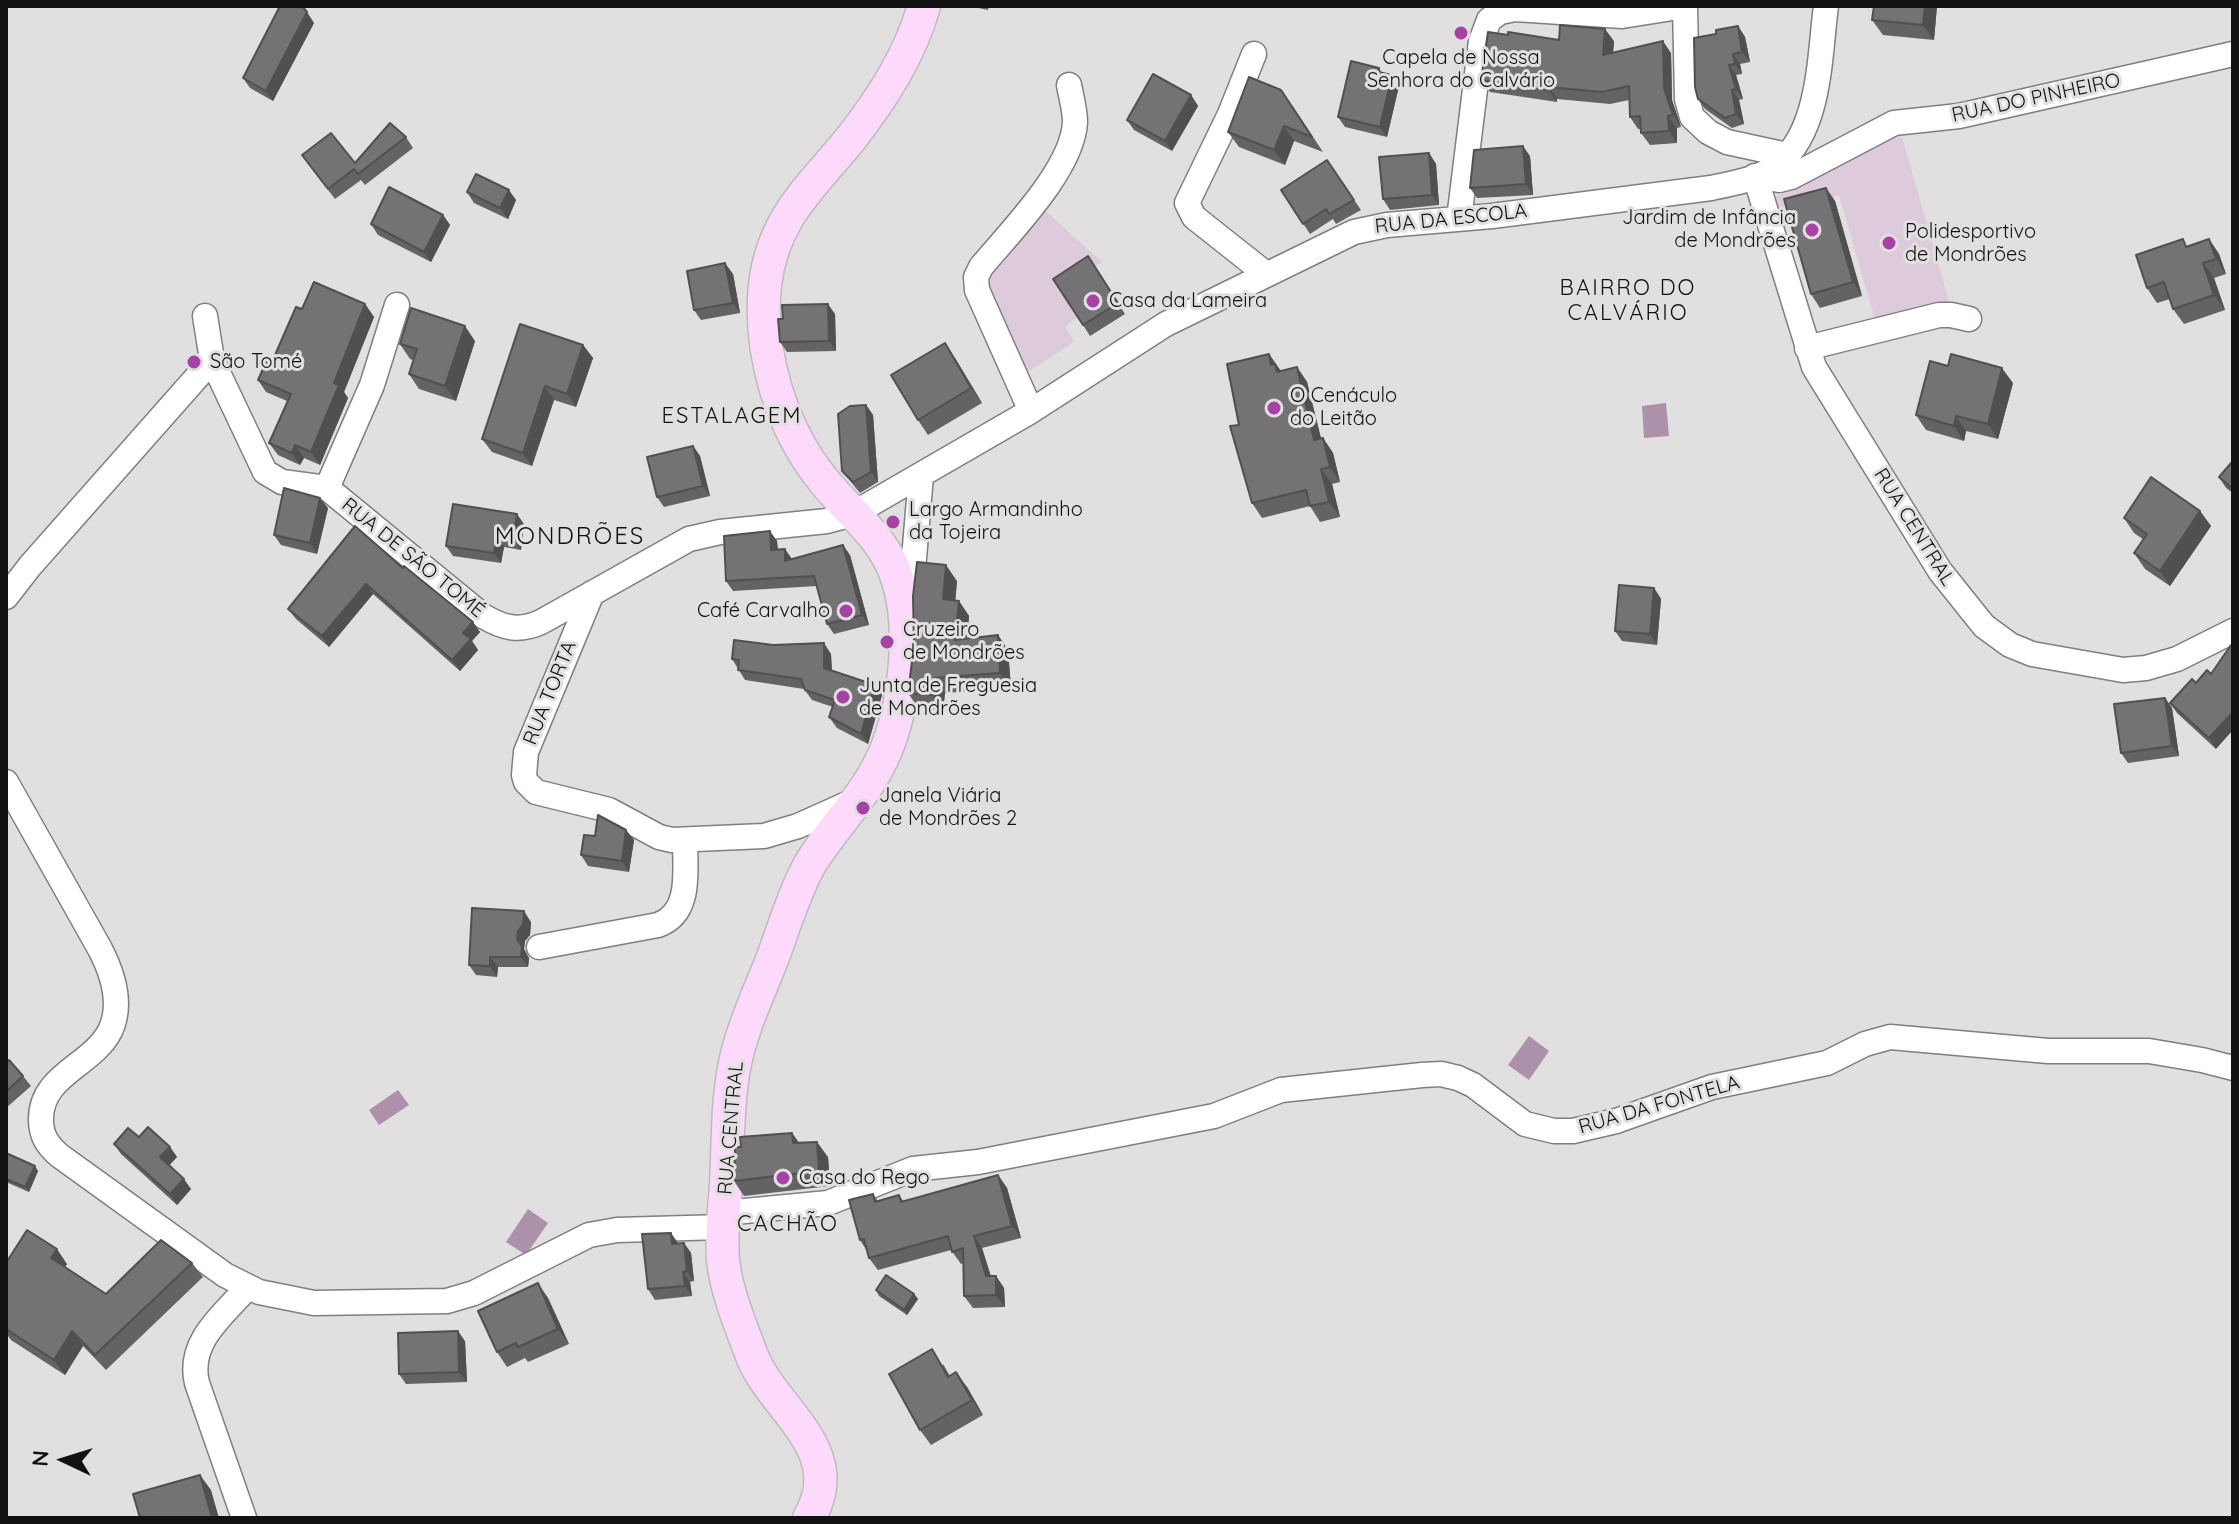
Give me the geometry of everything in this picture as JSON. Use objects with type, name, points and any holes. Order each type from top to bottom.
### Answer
[{"type":"main road","points":[[905,655],[904,615],[895,573],[877,541],[811,464],[799,443],[784,409],[765,344],[763,324],[774,240],[785,219],[889,85],[910,47],[924,6]]},
{"type":"main road","name":"RUA CENTRAL","points":[[809,1518],[820,1490],[818,1464],[807,1436],[752,1355],[725,1273],[724,1220],[731,1093],[738,1050],[800,885],[817,855],[873,776],[891,736],[899,706],[905,655]]},
{"type":"street","points":[[1459,219],[1481,41],[1489,20],[1508,10],[1622,16],[1685,6],[1687,99],[1692,117],[1708,132],[1727,142],[1787,155]]},
{"type":"street","points":[[1755,176],[1769,171],[1787,155],[1803,131],[1812,103],[1826,6]]},
{"type":"street","points":[[1254,54],[1230,114],[1187,203],[1194,217],[1266,274]]},
{"type":"street","name":"RUA DO PINHEIRO","points":[[1755,176],[1786,179],[1894,123],[1959,116],[2233,54]]},
{"type":"street","points":[[1031,411],[977,290],[976,277],[1058,168],[1075,127],[1069,85]]},
{"type":"street","name":"RUA DA ESCOLA","points":[[921,476],[1031,411],[1166,324],[1365,229],[1711,188],[1755,176]]},
{"type":"street","name":"RUA CENTRAL","points":[[1755,176],[1807,348],[1820,377],[1940,571],[1969,610],[2001,640],[2020,650],[2111,668],[2135,669],[2177,659],[2233,631]]},
{"type":"street","points":[[327,488],[372,385],[397,305]]},
{"type":"street","points":[[1807,348],[1939,315],[1969,319]]},
{"type":"street","name":"RUA DE SÃO TOMÉ","points":[[205,316],[212,360],[265,472],[282,482],[327,488],[469,606],[498,625],[515,629],[532,626],[678,543],[700,536],[827,521],[853,514]]},
{"type":"street","points":[[6,597],[212,360]]},
{"type":"street","points":[[853,514],[921,476]]},
{"type":"street","points":[[905,655],[921,476]]},
{"type":"street","name":"RUA TORTA","points":[[592,593],[526,752],[523,768],[526,782],[536,792],[609,810],[659,837],[685,841],[764,836],[798,826],[856,800]]},
{"type":"street","name":"RUA DA FONTELA","points":[[6,782],[100,949],[111,971],[116,994],[116,1014],[105,1039],[46,1094],[40,1124],[46,1142],[60,1156],[225,1275],[248,1287],[292,1300],[325,1304],[447,1301],[474,1293],[589,1235],[724,1220],[828,1203],[913,1169],[978,1162],[1214,1116],[1281,1090],[1441,1074],[1473,1085],[1525,1124],[1562,1131],[1606,1124],[1712,1087],[1827,1063],[1883,1038],[2048,1051],[2149,1051],[2233,1068]]},
{"type":"street","points":[[539,947],[668,921],[679,910],[684,896],[685,841]]},
{"type":"street","points":[[244,1518],[197,1383],[194,1364],[204,1337],[248,1287]]},
{"type":"shaded area","name":"Polidesportivo de Mondrões","points":[[1888,136],[1902,137],[1950,305],[1876,323],[1839,195],[1774,212],[1770,200],[1830,169],[1833,177],[1831,166]]},
{"type":"shaded area","points":[[1041,207],[1102,262],[1061,289],[1078,317],[1065,326],[1074,342],[1025,374],[982,282]]},
{"type":"shaded area","points":[[1666,403],[1669,436],[1644,438],[1642,406]]},
{"type":"shaded area","points":[[1529,1036],[1549,1051],[1529,1080],[1508,1065]]},
{"type":"shaded area","points":[[398,1090],[409,1105],[379,1125],[369,1110]]},
{"type":"shaded area","points":[[528,1209],[548,1223],[526,1255],[506,1242]]},
{"type":"building","points":[[280,6],[302,6],[307,12],[266,91],[243,78]]},
{"type":"building","points":[[1874,6],[1925,6],[1923,25],[1872,20]]},
{"type":"building","points":[[1560,25],[1605,29],[1603,55],[1663,41],[1664,88],[1673,115],[1668,116],[1669,131],[1641,133],[1640,116],[1630,117],[1629,86],[1602,92],[1549,87],[1549,90],[1481,80],[1488,32],[1559,40]]},
{"type":"building","points":[[1738,26],[1742,52],[1733,54],[1735,64],[1729,65],[1736,89],[1732,90],[1736,114],[1725,118],[1698,99],[1694,38]]},
{"type":"building","points":[[1351,61],[1379,68],[1378,72],[1392,75],[1380,127],[1338,117]]},
{"type":"building","points":[[1153,74],[1191,95],[1165,141],[1127,120]]},
{"type":"building","points":[[1249,77],[1281,90],[1312,137],[1284,126],[1274,150],[1228,132]]},
{"type":"building","points":[[390,123],[406,137],[358,174],[354,169],[328,189],[302,155],[331,133],[355,163]]},
{"type":"building","points":[[1523,146],[1526,184],[1470,188],[1474,150]]},
{"type":"building","points":[[1429,153],[1432,195],[1383,199],[1379,157]]},
{"type":"building","points":[[1327,160],[1354,200],[1329,214],[1326,209],[1303,224],[1281,190]]},
{"type":"building","points":[[476,174],[509,190],[500,208],[467,192]]},
{"type":"building","points":[[389,187],[443,215],[424,252],[371,224]]},
{"type":"building","points":[[1826,188],[1853,282],[1811,294],[1784,199]]},
{"type":"building","points":[[2183,239],[2186,247],[2209,239],[2216,259],[2203,263],[2214,295],[2173,309],[2164,282],[2147,288],[2136,255]]},
{"type":"building","name":"Casa da Lameira","points":[[1088,256],[1118,303],[1083,325],[1053,279]]},
{"type":"building","points":[[725,263],[733,303],[694,310],[687,271]]},
{"type":"building","points":[[314,282],[365,304],[334,383],[339,385],[311,452],[295,445],[292,453],[269,443],[291,394],[258,380],[266,362],[271,364],[296,307],[302,309]]},
{"type":"building","points":[[828,304],[829,341],[780,342],[778,319],[783,319],[782,305]]},
{"type":"building","points":[[411,308],[465,326],[445,386],[409,374],[417,349],[400,344]]},
{"type":"building","points":[[520,324],[583,345],[567,394],[545,386],[523,453],[482,439]]},
{"type":"building","points":[[945,343],[971,388],[918,420],[891,375]]},
{"type":"building","points":[[1269,354],[1271,365],[1275,364],[1277,372],[1297,367],[1314,440],[1323,438],[1330,467],[1321,469],[1329,502],[1310,506],[1306,490],[1252,503],[1230,426],[1239,425],[1227,364]]},
{"type":"building","points":[[1951,354],[2002,368],[1988,424],[1956,416],[1954,426],[1916,415],[1930,361],[1948,366]]},
{"type":"building","points":[[866,405],[871,472],[853,482],[842,471],[838,414],[850,406]]},
{"type":"building","points":[[693,446],[703,486],[657,497],[647,457]]},
{"type":"building","points":[[2233,464],[2233,489],[2219,477]]},
{"type":"building","points":[[2151,477],[2200,511],[2160,571],[2134,553],[2147,534],[2124,518]]},
{"type":"building","points":[[284,488],[320,498],[310,543],[274,535]]},
{"type":"building","points":[[453,504],[517,514],[513,540],[497,537],[494,553],[446,546]]},
{"type":"building","points":[[355,526],[473,622],[463,633],[471,639],[452,660],[366,584],[322,636],[288,609]]},
{"type":"building","points":[[770,531],[771,550],[785,549],[785,561],[843,545],[862,615],[827,624],[814,576],[726,581],[724,536]]},
{"type":"building","points":[[917,562],[946,565],[943,599],[959,601],[955,640],[998,635],[1000,673],[934,678],[932,695],[908,693],[914,645],[913,596]]},
{"type":"building","points":[[1619,585],[1654,588],[1650,634],[1615,631]]},
{"type":"building","points":[[734,640],[773,645],[824,643],[824,668],[875,685],[861,734],[829,717],[835,700],[805,690],[801,679],[738,670],[739,660],[732,659]]},
{"type":"building","points":[[2231,645],[2233,712],[2209,738],[2170,703],[2192,679],[2196,683],[2207,670],[2211,674]]},
{"type":"building","points":[[2165,698],[2172,746],[2121,753],[2114,704]]},
{"type":"building","points":[[598,815],[626,830],[622,861],[581,855],[584,835],[595,836]]},
{"type":"building","points":[[472,908],[524,911],[523,925],[517,939],[522,947],[521,957],[490,957],[490,966],[469,965]]},
{"type":"building","points":[[9,1060],[23,1076],[6,1092],[6,1063]]},
{"type":"building","points":[[148,1127],[170,1147],[160,1157],[184,1179],[170,1194],[114,1144],[128,1128],[139,1137]]},
{"type":"building","points":[[792,1133],[793,1143],[817,1142],[819,1171],[734,1181],[735,1147],[741,1147],[740,1137]]},
{"type":"building","points":[[6,1153],[35,1166],[25,1187],[6,1179]]},
{"type":"building","points":[[998,1175],[1012,1226],[974,1236],[986,1276],[996,1276],[996,1295],[964,1296],[963,1248],[952,1252],[948,1236],[869,1258],[864,1239],[860,1240],[849,1200],[873,1194],[875,1202],[899,1195],[901,1202]]},
{"type":"building","points":[[27,1230],[57,1249],[51,1258],[106,1294],[161,1240],[192,1263],[95,1355],[72,1331],[54,1360],[6,1329],[6,1263]]},
{"type":"building","points":[[671,1233],[672,1244],[684,1243],[685,1286],[648,1289],[642,1234]]},
{"type":"building","points":[[886,1275],[914,1294],[904,1310],[876,1290]]},
{"type":"building","points":[[538,1283],[558,1329],[518,1347],[516,1343],[497,1352],[478,1311]]},
{"type":"building","points":[[458,1331],[459,1372],[399,1374],[398,1333]]},
{"type":"building","points":[[932,1349],[948,1377],[956,1372],[972,1400],[920,1430],[889,1374]]},
{"type":"building","points":[[200,1475],[212,1518],[140,1518],[133,1494]]},
{"type":"place","name":"Capela de Nossa Senhora do Calvário","points":[[1461,33]]},
{"type":"place","name":"Jardim de Infância de Mondrões","points":[[1812,230]]},
{"type":"place","name":"Polidesportivo de Mondrões","points":[[1889,243]]},
{"type":"place","name":"Casa da Lameira","points":[[1093,301]]},
{"type":"place","name":"São Tomé","points":[[194,362]]},
{"type":"place","name":"O Cenáculo do Leitão","points":[[1274,408]]},
{"type":"place","name":"Largo Armandinho da Tojeira","points":[[893,522]]},
{"type":"place","name":"Café Carvalho","points":[[846,611]]},
{"type":"place","name":"Cruzeiro de Mondrões","points":[[887,642]]},
{"type":"place","name":"Junta de Freguesia de Mondrões","points":[[843,697]]},
{"type":"place","name":"Janela Viária de Mondrões 2","points":[[863,808]]},
{"type":"place","name":"Casa do Rego","points":[[783,1178]]},
{"type":"district","name":"BAIRRO DO CALVÁRIO","points":[[1628,300]]},
{"type":"district","name":"ESTALAGEM","points":[[732,416]]},
{"type":"district","name":"MONDRÕES","points":[[570,537]]},
{"type":"district","name":"CACHÃO","points":[[788,1224]]}]
